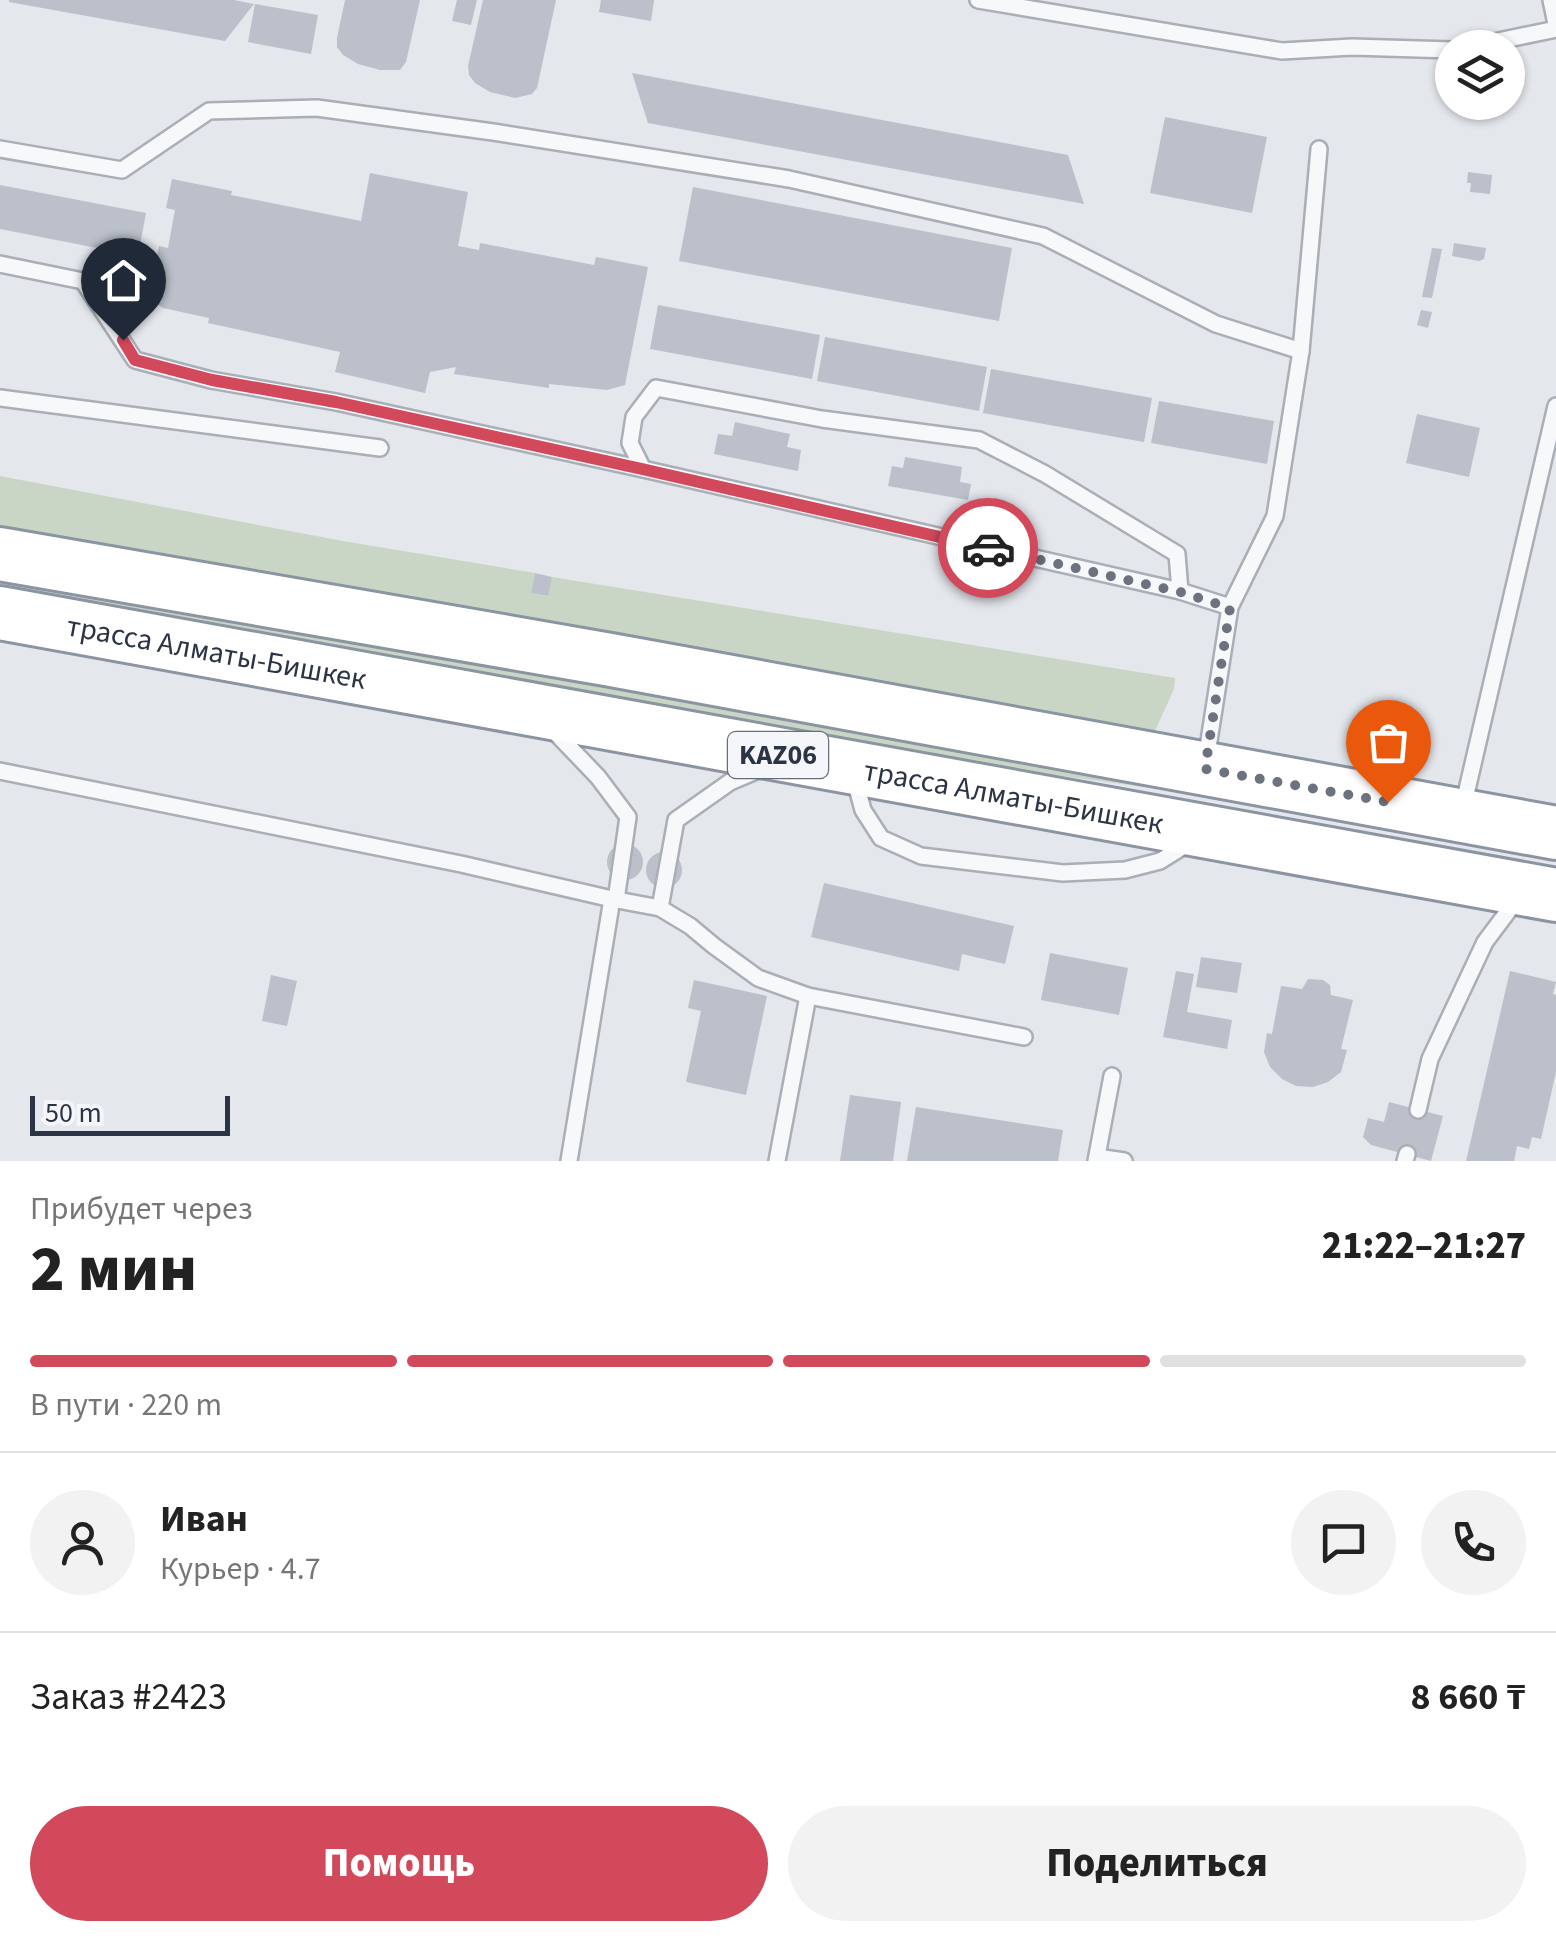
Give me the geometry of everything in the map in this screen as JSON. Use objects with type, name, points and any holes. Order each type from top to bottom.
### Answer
[{"type":"highway","name":"трасса Алматы-Бишкек","points":[[0,554],[592,656],[1545,832]]},
{"type":"highway","name":"трасса Алматы-Бишкек","points":[[0,613],[1540,892]]},
{"type":"highway","points":[[1540,892],[1545,832]]},
{"type":"lane","points":[[978,0],[1282,51],[1352,47],[1435,49]]},
{"type":"lane","points":[[1525,34],[1556,27],[1551,0]]},
{"type":"lane","points":[[0,149],[122,170],[210,111],[317,108],[513,136],[789,179],[1043,236],[1216,324],[1301,350]]},
{"type":"lane","points":[[1205,769],[1230,608],[1275,516],[1301,350],[1319,149]]},
{"type":"lane","points":[[0,264],[82,280],[135,360],[212,380],[336,402],[642,469],[1180,592],[1230,608]]},
{"type":"lane","points":[[642,469],[630,443],[634,418],[656,388],[822,419],[979,440],[1045,474],[1177,554],[1180,592]]},
{"type":"lane","points":[[0,398],[380,448]]},
{"type":"lane","points":[[1461,815],[1556,406]]},
{"type":"lane","points":[[1535,497],[1556,476]]},
{"type":"lane","points":[[536,712],[598,777],[628,817],[569,1161]]},
{"type":"lane","points":[[660,908],[676,820],[730,782],[789,756]]},
{"type":"lane","points":[[851,768],[864,810],[881,838],[921,856],[1064,873],[1125,870],[1160,861],[1206,832]]},
{"type":"lane","points":[[0,771],[660,908],[758,978],[808,996],[1024,1037]]},
{"type":"lane","points":[[1418,1110],[1430,1059],[1485,942],[1540,892]]},
{"type":"lane","points":[[777,1161],[808,996]]},
{"type":"lane","points":[[1112,1076],[1096,1159],[1124,1161]]},
{"type":"green space","points":[[0,476],[535,573],[531,593],[547,596],[552,577],[1175,678],[1174,689],[1155,731],[857,686],[335,583],[0,529]]},
{"type":"green space","points":[[0,572],[1256,802],[891,753],[0,597]]},
{"type":"building","points":[[9,0],[234,0],[254,4],[225,41]]},
{"type":"building","points":[[345,0],[420,0],[406,62],[400,70],[380,70],[343,55],[337,38]]},
{"type":"building","points":[[457,0],[477,0],[471,25],[452,21]]},
{"type":"building","points":[[483,0],[556,0],[537,88],[532,94],[515,98],[490,92],[469,75]]},
{"type":"building","points":[[601,0],[654,0],[651,21],[599,12]]},
{"type":"building","points":[[255,4],[318,15],[311,54],[248,42]]},
{"type":"building","points":[[632,73],[1068,155],[1084,204],[648,123]]},
{"type":"building","points":[[1165,117],[1267,137],[1252,213],[1150,193]]},
{"type":"building","points":[[1468,172],[1492,175],[1490,194],[1470,192]]},
{"type":"building","points":[[370,173],[468,192],[458,246],[479,250],[480,243],[594,265],[596,257],[648,267],[625,385],[607,390],[549,384],[549,388],[454,374],[456,367],[430,372],[425,393],[335,372],[340,352],[208,323],[209,318],[163,308],[151,300],[159,246],[168,248],[175,210],[166,208],[172,179],[361,221]]},
{"type":"building","points":[[0,185],[146,213],[138,256],[0,229]]},
{"type":"building","points":[[693,187],[1012,248],[999,321],[679,261]]},
{"type":"building","points":[[1454,243],[1486,248],[1484,259],[1452,256]]},
{"type":"building","points":[[1432,248],[1442,249],[1432,298],[1422,297]]},
{"type":"building","points":[[658,305],[820,335],[812,379],[650,349]]},
{"type":"building","points":[[1421,310],[1432,312],[1428,328],[1417,325]]},
{"type":"building","points":[[825,337],[987,367],[979,411],[817,381]]},
{"type":"building","points":[[991,369],[1152,398],[1144,442],[983,413]]},
{"type":"building","points":[[1159,401],[1274,421],[1267,464],[1151,443]]},
{"type":"building","points":[[1417,414],[1480,428],[1469,477],[1406,463]]},
{"type":"building","points":[[735,422],[790,434],[787,447],[801,450],[798,471],[714,454],[718,434],[732,436]]},
{"type":"building","points":[[905,457],[962,467],[960,482],[971,484],[968,500],[888,486],[892,466],[903,468]]},
{"type":"building","points":[[535,573],[552,577],[548,596],[531,593]]},
{"type":"building","points":[[625,844],[637,850],[643,862],[637,874],[625,880],[613,874],[607,862],[613,850]]},
{"type":"building","points":[[664,852],[676,858],[682,870],[676,882],[664,888],[652,882],[646,870],[652,858]]},
{"type":"building","points":[[824,883],[1014,926],[1005,964],[962,954],[959,971],[811,937]]},
{"type":"building","points":[[1050,953],[1128,968],[1119,1015],[1041,1000]]},
{"type":"building","points":[[1201,957],[1242,963],[1237,993],[1196,987]]},
{"type":"building","points":[[1176,971],[1194,974],[1187,1012],[1232,1020],[1227,1049],[1163,1037]]},
{"type":"building","points":[[1510,971],[1556,982],[1556,1072],[1541,1139],[1532,1137],[1529,1149],[1517,1146],[1514,1161],[1466,1161]]},
{"type":"building","points":[[271,975],[297,981],[287,1026],[262,1021]]},
{"type":"building","points":[[1308,979],[1323,980],[1330,985],[1331,995],[1353,1000],[1341,1049],[1347,1050],[1341,1072],[1313,1087],[1296,1086],[1282,1079],[1270,1067],[1264,1052],[1267,1033],[1272,1034],[1281,986],[1302,989]]},
{"type":"building","points":[[694,980],[767,996],[746,1095],[686,1082],[701,1011],[688,1008]]},
{"type":"building","points":[[850,1095],[901,1102],[893,1161],[840,1161]]},
{"type":"building","points":[[1389,1102],[1443,1116],[1431,1161],[1371,1145],[1363,1137],[1368,1118],[1384,1122]]},
{"type":"building","points":[[916,1107],[1063,1130],[1058,1161],[907,1161]]},
{"type":"way so far","points":[[988,548],[1180,592],[1230,608],[1205,769],[1388,802]]},
{"type":"route","points":[[123,340],[135,360],[212,380],[336,402],[988,548]]}]
